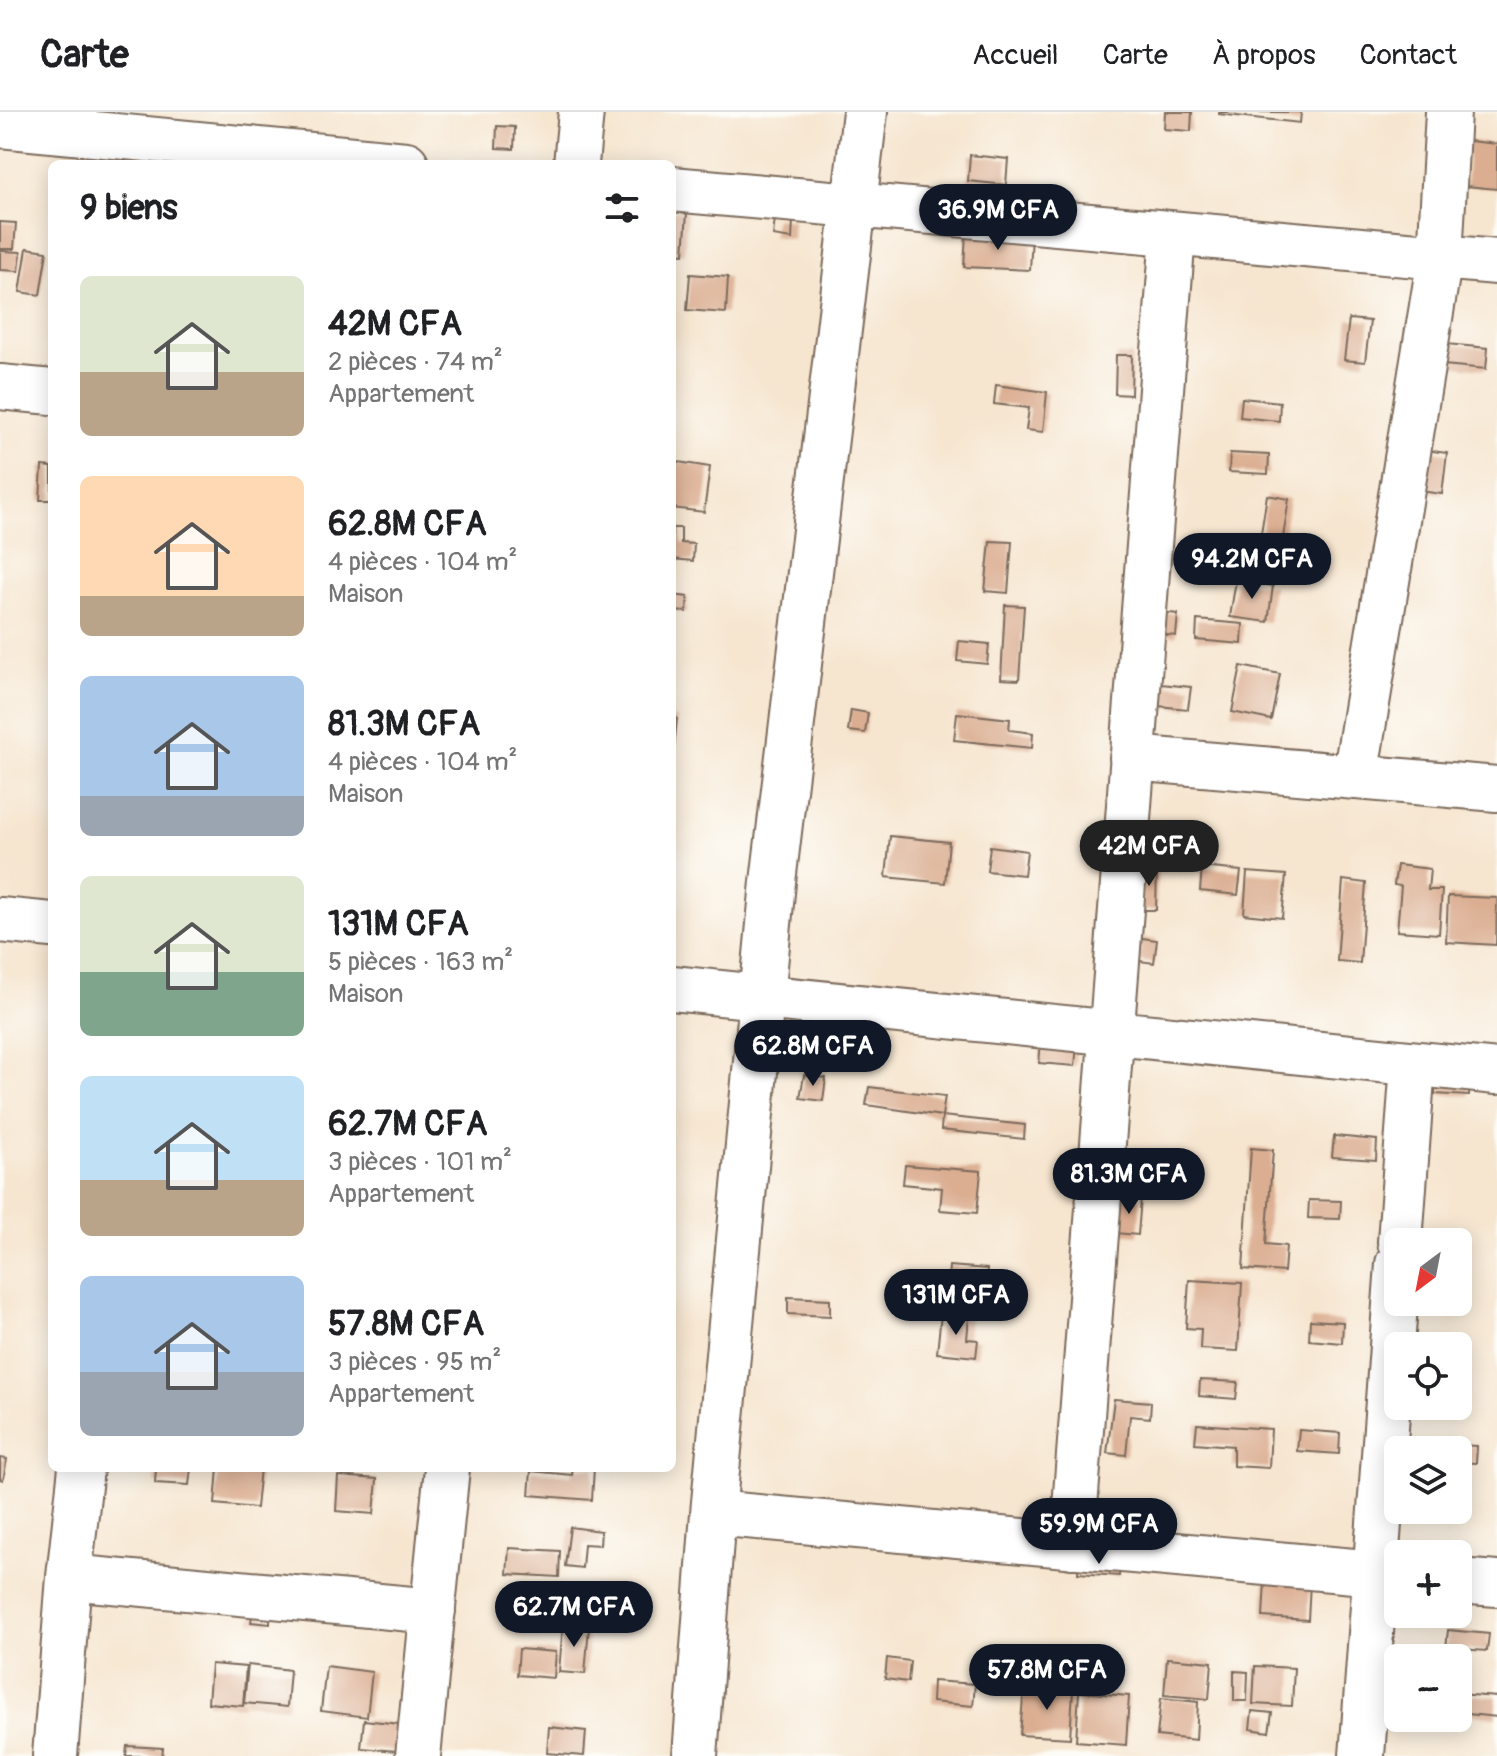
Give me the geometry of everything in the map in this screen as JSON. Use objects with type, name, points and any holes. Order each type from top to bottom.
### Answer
[{"type":"street","points":[[576,160],[581,112]]},
{"type":"street","points":[[695,1756],[713,1513],[775,867],[865,112]]},
{"type":"street","points":[[1355,777],[1440,257],[1448,112]]},
{"type":"street","points":[[0,125],[166,153],[319,160]]},
{"type":"street","points":[[676,189],[1497,262]]},
{"type":"street","points":[[1072,1546],[1173,234]]},
{"type":"street","points":[[0,387],[48,392]]},
{"type":"street","points":[[1132,758],[1497,789]]},
{"type":"street","points":[[0,920],[48,925]]},
{"type":"street","points":[[676,988],[1497,1072]]},
{"type":"street","points":[[1401,1228],[1413,1064]]},
{"type":"street","points":[[1387,1540],[1396,1316]]},
{"type":"street","points":[[55,1756],[81,1472]]},
{"type":"street","points":[[418,1756],[447,1472]]},
{"type":"street","points":[[713,1513],[1384,1574]]},
{"type":"street","points":[[69,1577],[433,1611]]},
{"type":"street","points":[[1472,1582],[1497,1584]]},
{"type":"street","points":[[1362,1756],[1384,1589]]},
{"type":"building","points":[[1165,112],[1192,112],[1191,131],[1164,129]]},
{"type":"building","points":[[1219,112],[1301,112],[1300,123]]},
{"type":"building","points":[[497,126],[515,127],[514,149],[496,148]]},
{"type":"building","points":[[1469,141],[1497,144],[1497,189],[1466,186]]},
{"type":"building","points":[[970,155],[1008,159],[1006,185],[968,181]]},
{"type":"building","points":[[676,211],[687,212],[684,254],[676,253]]},
{"type":"building","points":[[775,218],[793,220],[792,239],[773,236]]},
{"type":"building","points":[[0,222],[16,223],[14,249],[0,249]]},
{"type":"building","points":[[966,233],[1032,236],[1030,270],[964,267]]},
{"type":"building","points":[[27,248],[47,251],[40,295],[20,292]]},
{"type":"building","points":[[0,251],[21,252],[19,271],[0,270]]},
{"type":"building","points":[[690,274],[728,277],[726,313],[687,310]]},
{"type":"building","points":[[1349,319],[1370,321],[1365,362],[1344,360]]},
{"type":"building","points":[[1446,344],[1488,348],[1486,369],[1444,365]]},
{"type":"building","points":[[1116,355],[1132,355],[1131,395],[1115,394]]},
{"type":"building","points":[[996,385],[1047,392],[1043,432],[1026,430],[1029,408],[994,404]]},
{"type":"building","points":[[1242,398],[1280,402],[1279,421],[1240,417]]},
{"type":"building","points":[[1426,450],[1447,453],[1442,494],[1420,491]]},
{"type":"building","points":[[1230,453],[1269,455],[1268,474],[1229,472]]},
{"type":"building","points":[[676,462],[710,467],[704,512],[676,508]]},
{"type":"building","points":[[42,466],[48,467],[48,500],[40,500]]},
{"type":"building","points":[[1267,495],[1289,499],[1282,544],[1260,540]]},
{"type":"building","points":[[676,528],[681,528],[681,543],[694,544],[693,561],[676,559]]},
{"type":"building","points":[[990,541],[1012,542],[1008,593],[985,591]]},
{"type":"building","points":[[1236,580],[1273,586],[1268,622],[1230,617]]},
{"type":"building","points":[[676,596],[688,597],[687,612],[676,611]]},
{"type":"building","points":[[1005,605],[1024,606],[1019,680],[1001,679]]},
{"type":"building","points":[[1161,612],[1178,614],[1176,636],[1159,634]]},
{"type":"building","points":[[1197,620],[1243,624],[1242,644],[1196,640]]},
{"type":"building","points":[[959,641],[989,644],[987,664],[957,661]]},
{"type":"building","points":[[1241,666],[1280,674],[1271,720],[1232,712]]},
{"type":"building","points":[[1150,683],[1191,687],[1188,709],[1148,705]]},
{"type":"building","points":[[851,710],[868,713],[865,733],[848,731]]},
{"type":"building","points":[[957,713],[1010,719],[1009,730],[1033,733],[1032,748],[954,740]]},
{"type":"building","points":[[890,836],[949,842],[945,883],[886,877]]},
{"type":"building","points":[[990,846],[1027,851],[1024,875],[987,871]]},
{"type":"building","points":[[1143,865],[1157,865],[1156,910],[1141,910]]},
{"type":"building","points":[[1397,865],[1430,869],[1428,890],[1442,890],[1439,934],[1397,931],[1401,886],[1394,885]]},
{"type":"building","points":[[1202,867],[1241,871],[1238,895],[1200,891]]},
{"type":"building","points":[[1247,872],[1286,875],[1282,918],[1244,914]]},
{"type":"building","points":[[1343,880],[1366,883],[1360,963],[1337,961]]},
{"type":"building","points":[[1448,896],[1497,898],[1496,945],[1446,942]]},
{"type":"building","points":[[1142,938],[1157,940],[1154,963],[1139,961]]},
{"type":"building","points":[[1041,1041],[1077,1044],[1075,1066],[1039,1063]]},
{"type":"building","points":[[804,1075],[826,1078],[823,1101],[800,1098]]},
{"type":"building","points":[[1435,1075],[1470,1077],[1469,1096],[1435,1094]]},
{"type":"building","points":[[869,1087],[945,1096],[942,1116],[866,1105]]},
{"type":"building","points":[[942,1116],[1025,1125],[1024,1139],[941,1130]]},
{"type":"building","points":[[1334,1136],[1377,1140],[1376,1160],[1332,1157]]},
{"type":"building","points":[[1251,1148],[1273,1150],[1266,1244],[1286,1246],[1284,1272],[1243,1269]]},
{"type":"building","points":[[905,1165],[981,1171],[977,1213],[940,1210],[942,1188],[903,1184]]},
{"type":"building","points":[[1120,1197],[1141,1198],[1138,1235],[1116,1233]]},
{"type":"building","points":[[1309,1200],[1341,1201],[1340,1219],[1308,1218]]},
{"type":"building","points":[[949,1266],[987,1269],[984,1311],[946,1308]]},
{"type":"building","points":[[1189,1280],[1242,1283],[1238,1351],[1200,1349],[1201,1329],[1186,1328]]},
{"type":"building","points":[[788,1297],[830,1299],[830,1316],[788,1314]]},
{"type":"building","points":[[941,1314],[969,1317],[967,1339],[978,1340],[976,1357],[937,1353]]},
{"type":"building","points":[[1310,1320],[1343,1322],[1342,1343],[1309,1340]]},
{"type":"building","points":[[1200,1380],[1238,1382],[1236,1399],[1199,1396]]},
{"type":"building","points":[[1114,1399],[1151,1402],[1150,1418],[1130,1416],[1126,1455],[1107,1453]]},
{"type":"building","points":[[1197,1424],[1271,1429],[1269,1468],[1233,1466],[1233,1446],[1195,1443]]},
{"type":"building","points":[[1299,1430],[1340,1433],[1339,1454],[1297,1451]]},
{"type":"building","points":[[1472,1446],[1477,1446],[1476,1463],[1472,1463]]},
{"type":"building","points":[[0,1458],[7,1459],[3,1480],[0,1479]]},
{"type":"building","points":[[156,1472],[191,1472],[189,1485],[155,1483]]},
{"type":"building","points":[[218,1472],[260,1472],[256,1508],[215,1504]]},
{"type":"building","points":[[531,1472],[572,1475],[572,1472],[594,1472],[592,1500],[529,1495]]},
{"type":"building","points":[[338,1476],[377,1479],[374,1514],[336,1511]]},
{"type":"building","points":[[570,1527],[601,1531],[600,1545],[584,1544],[582,1568],[565,1566]]},
{"type":"building","points":[[509,1548],[560,1551],[559,1577],[507,1574]]},
{"type":"building","points":[[1079,1556],[1120,1559],[1119,1576],[1078,1573]]},
{"type":"building","points":[[1265,1580],[1310,1582],[1308,1620],[1263,1617]]},
{"type":"building","points":[[254,1603],[271,1605],[270,1624],[251,1622]]},
{"type":"building","points":[[563,1624],[589,1627],[585,1674],[559,1672]]},
{"type":"building","points":[[1448,1630],[1489,1634],[1487,1651],[1472,1650],[1472,1644],[1446,1644]]},
{"type":"building","points":[[519,1649],[556,1652],[554,1678],[517,1675]]},
{"type":"building","points":[[887,1658],[910,1661],[908,1682],[885,1679]]},
{"type":"building","points":[[1167,1658],[1212,1662],[1209,1699],[1164,1695]]},
{"type":"building","points":[[211,1664],[246,1667],[243,1706],[208,1703]]},
{"type":"building","points":[[248,1665],[290,1670],[287,1707],[244,1703]]},
{"type":"building","points":[[326,1666],[372,1672],[367,1717],[321,1711]]},
{"type":"building","points":[[1255,1666],[1294,1668],[1292,1706],[1253,1704]]},
{"type":"building","points":[[1234,1671],[1248,1672],[1247,1701],[1234,1701]]},
{"type":"building","points":[[933,1681],[975,1684],[973,1706],[932,1702]]},
{"type":"building","points":[[1024,1686],[1073,1690],[1070,1738],[1020,1735]]},
{"type":"building","points":[[1079,1692],[1129,1696],[1126,1745],[1076,1741]]},
{"type":"building","points":[[1472,1695],[1497,1697],[1497,1717],[1472,1714]]},
{"type":"building","points":[[1161,1698],[1198,1702],[1196,1740],[1157,1736]]},
{"type":"building","points":[[1252,1711],[1272,1713],[1269,1732],[1250,1729]]},
{"type":"building","points":[[364,1720],[399,1724],[397,1751],[361,1748]]},
{"type":"building","points":[[549,1727],[586,1731],[584,1756],[547,1753]]},
{"type":"building","points":[[127,1746],[163,1748],[162,1756],[126,1756]]}]
